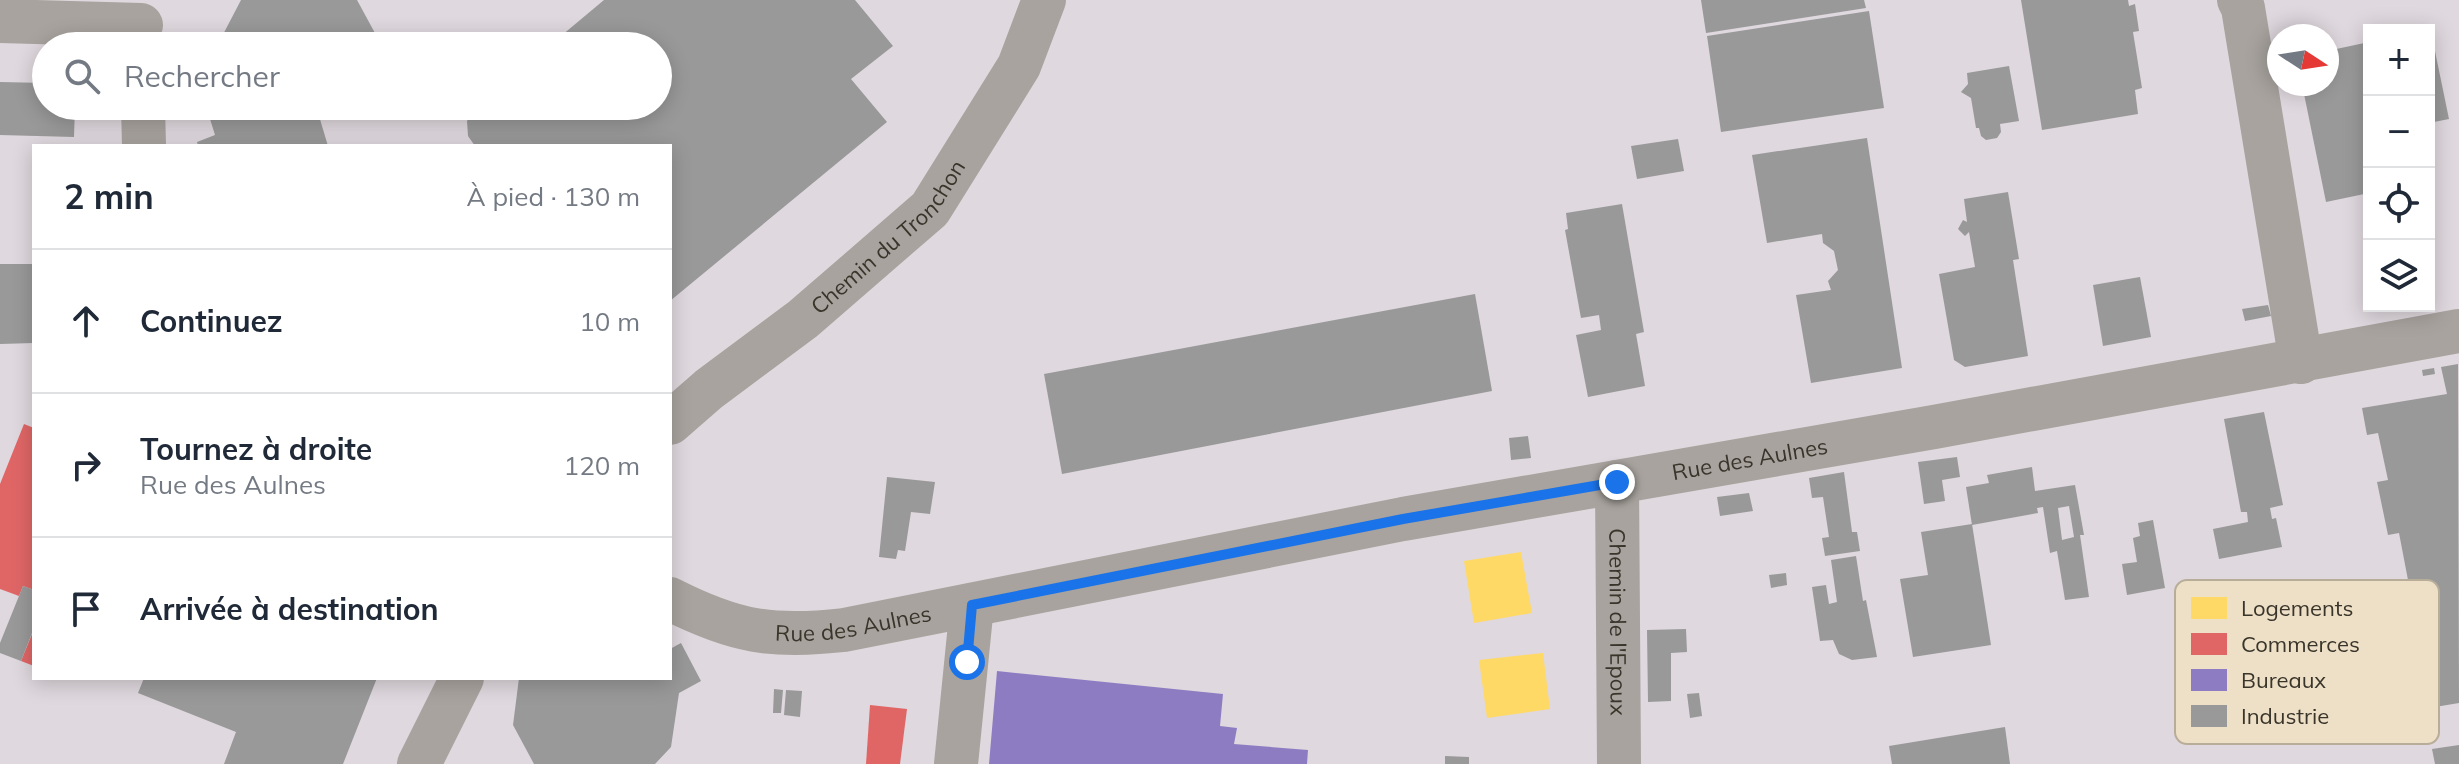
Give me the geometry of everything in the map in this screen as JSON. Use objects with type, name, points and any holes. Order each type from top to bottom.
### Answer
[{"type":"street","name":"Chemin du Tronchon","points":[[672,421],[709,389],[803,319],[930,209],[1019,66],[1044,0]]},
{"type":"street","points":[[2244,3],[2301,362]]},
{"type":"street","points":[[0,21],[142,24]]},
{"type":"street","points":[[143,120],[144,144]]},
{"type":"street","name":"Rue des Aulnes","points":[[672,600],[706,617],[761,633],[813,634],[844,630],[1403,519],[2301,362],[2459,331]]},
{"type":"street","name":"Chemin de l'Epoux","points":[[1617,482],[1619,764]]},
{"type":"street","points":[[956,764],[972,605]]},
{"type":"street","points":[[419,764],[461,680]]},
{"type":"shaded area","points":[[0,0],[2459,0],[2459,764],[0,764]]},
{"type":"building: Logements","points":[[1521,552],[1532,613],[1474,623],[1464,561]]},
{"type":"building: Logements","points":[[1543,653],[1550,709],[1487,718],[1479,660]]},
{"type":"building: Commerces","points":[[24,424],[32,427],[32,589],[23,586],[19,596],[0,589],[0,484]]},
{"type":"building: Commerces","points":[[32,634],[32,665],[21,661]]},
{"type":"building: Commerces","points":[[870,705],[907,709],[900,764],[866,764]]},
{"type":"building: Bureaux","points":[[997,671],[1223,694],[1220,726],[1237,728],[1234,744],[1308,750],[1307,764],[989,764]]},
{"type":"building: Industrie","points":[[241,0],[357,0],[374,32],[224,32]]},
{"type":"building: Industrie","points":[[604,0],[855,0],[893,46],[851,79],[887,122],[672,299],[672,144],[474,144],[468,136],[468,120],[672,120],[672,32],[566,32]]},
{"type":"building: Industrie","points":[[1701,0],[1864,0],[1866,8],[1706,33]]},
{"type":"building: Industrie","points":[[2021,0],[2128,0],[2129,6],[2135,4],[2139,31],[2133,32],[2142,88],[2135,90],[2138,114],[2042,130]]},
{"type":"building: Industrie","points":[[1869,11],[1884,108],[1721,132],[1707,36]]},
{"type":"building: Industrie","points":[[2363,43],[2363,194],[2326,202],[2304,96],[2339,96],[2339,48]]},
{"type":"building: Industrie","points":[[2435,51],[2449,119],[2435,122]]},
{"type":"building: Industrie","points":[[2009,66],[2019,121],[2000,124],[2001,132],[1997,138],[1986,140],[1976,128],[1971,98],[1961,92],[1968,84],[1967,73]]},
{"type":"building: Industrie","points":[[0,82],[32,83],[32,120],[75,120],[74,137],[0,135]]},
{"type":"building: Industrie","points":[[210,120],[320,120],[327,144],[198,144],[215,135]]},
{"type":"building: Industrie","points":[[1867,138],[1902,368],[1811,383],[1796,295],[1831,290],[1828,281],[1838,270],[1834,251],[1823,243],[1822,234],[1767,243],[1752,155]]},
{"type":"building: Industrie","points":[[1678,139],[1684,171],[1637,179],[1631,146]]},
{"type":"building: Industrie","points":[[2008,192],[2019,259],[2013,260],[2028,356],[1965,367],[1954,360],[1939,274],[1975,267],[1969,232],[1965,236],[1958,229],[1963,220],[1967,222],[1964,199]]},
{"type":"building: Industrie","points":[[1622,204],[1644,332],[1636,334],[1645,386],[1588,397],[1576,335],[1601,330],[1599,315],[1581,318],[1565,230],[1568,229],[1566,213]]},
{"type":"building: Industrie","points":[[0,264],[32,264],[32,343],[0,344]]},
{"type":"building: Industrie","points":[[2140,277],[2151,337],[2103,346],[2093,285]]},
{"type":"building: Industrie","points":[[1475,294],[1492,391],[1062,474],[1044,374]]},
{"type":"building: Industrie","points":[[2268,305],[2271,316],[2245,321],[2242,309]]},
{"type":"building: Industrie","points":[[2458,364],[2459,703],[2439,706],[2439,580],[2408,580],[2399,533],[2388,535],[2377,482],[2388,480],[2378,433],[2367,435],[2362,408],[2447,394],[2441,367]]},
{"type":"building: Industrie","points":[[2434,368],[2435,374],[2423,376],[2422,370]]},
{"type":"building: Industrie","points":[[2264,412],[2283,505],[2270,508],[2272,519],[2276,518],[2282,547],[2219,559],[2213,529],[2248,522],[2247,512],[2241,512],[2224,419]]},
{"type":"building: Industrie","points":[[1528,436],[1531,458],[1511,460],[1509,438]]},
{"type":"building: Industrie","points":[[1957,457],[1960,477],[1942,480],[1945,501],[1924,504],[1918,462]]},
{"type":"building: Industrie","points":[[2032,467],[2035,491],[2075,485],[2084,535],[2080,535],[2089,597],[2065,600],[2057,551],[2050,553],[2043,507],[2037,508],[2038,513],[1972,525],[1966,487],[1989,483],[1987,475]],"holes":[[[2069,506],[2074,537],[2062,540],[2058,508]]]},
{"type":"building: Industrie","points":[[1844,472],[1852,532],[1857,532],[1860,551],[1825,556],[1822,538],[1829,537],[1823,497],[1812,498],[1809,478]]},
{"type":"building: Industrie","points":[[887,477],[935,482],[930,514],[911,512],[905,551],[898,550],[896,559],[879,557]]},
{"type":"building: Industrie","points":[[1749,493],[1753,511],[1720,516],[1717,497]]},
{"type":"building: Industrie","points":[[2153,520],[2165,588],[2127,595],[2122,564],[2137,562],[2133,538],[2140,536],[2138,523]]},
{"type":"building: Industrie","points":[[1972,524],[1991,645],[1913,657],[1900,579],[1928,575],[1921,532]]},
{"type":"building: Industrie","points":[[1856,556],[1877,657],[1852,660],[1839,654],[1833,640],[1820,641],[1812,587],[1826,585],[1829,604],[1837,602],[1831,560]]},
{"type":"building: Industrie","points":[[1786,573],[1787,585],[1771,588],[1769,575]]},
{"type":"building: Industrie","points":[[23,586],[32,589],[32,633],[21,661],[0,653],[0,643]]},
{"type":"building: Industrie","points":[[1686,629],[1687,652],[1671,653],[1671,701],[1648,702],[1647,630]]},
{"type":"building: Industrie","points":[[681,643],[701,681],[679,693],[671,747],[655,764],[534,764],[513,725],[519,680],[672,680],[672,648]]},
{"type":"building: Industrie","points":[[143,680],[376,680],[343,764],[224,764],[236,732],[138,693]]},
{"type":"building: Industrie","points":[[774,689],[783,690],[781,713],[773,713]]},
{"type":"building: Industrie","points":[[786,690],[802,691],[800,717],[784,715]]},
{"type":"building: Industrie","points":[[1699,693],[1702,716],[1690,718],[1687,694]]},
{"type":"building: Industrie","points":[[2005,727],[2010,764],[1892,764],[1889,746]]},
{"type":"building: Industrie","points":[[2459,745],[2459,764],[2435,764],[2432,749]]},
{"type":"building: Industrie","points":[[1445,756],[1469,757],[1469,764],[1445,764]]},
{"type":"route","points":[[967,662],[972,605],[1403,519],[1617,482]]}]
